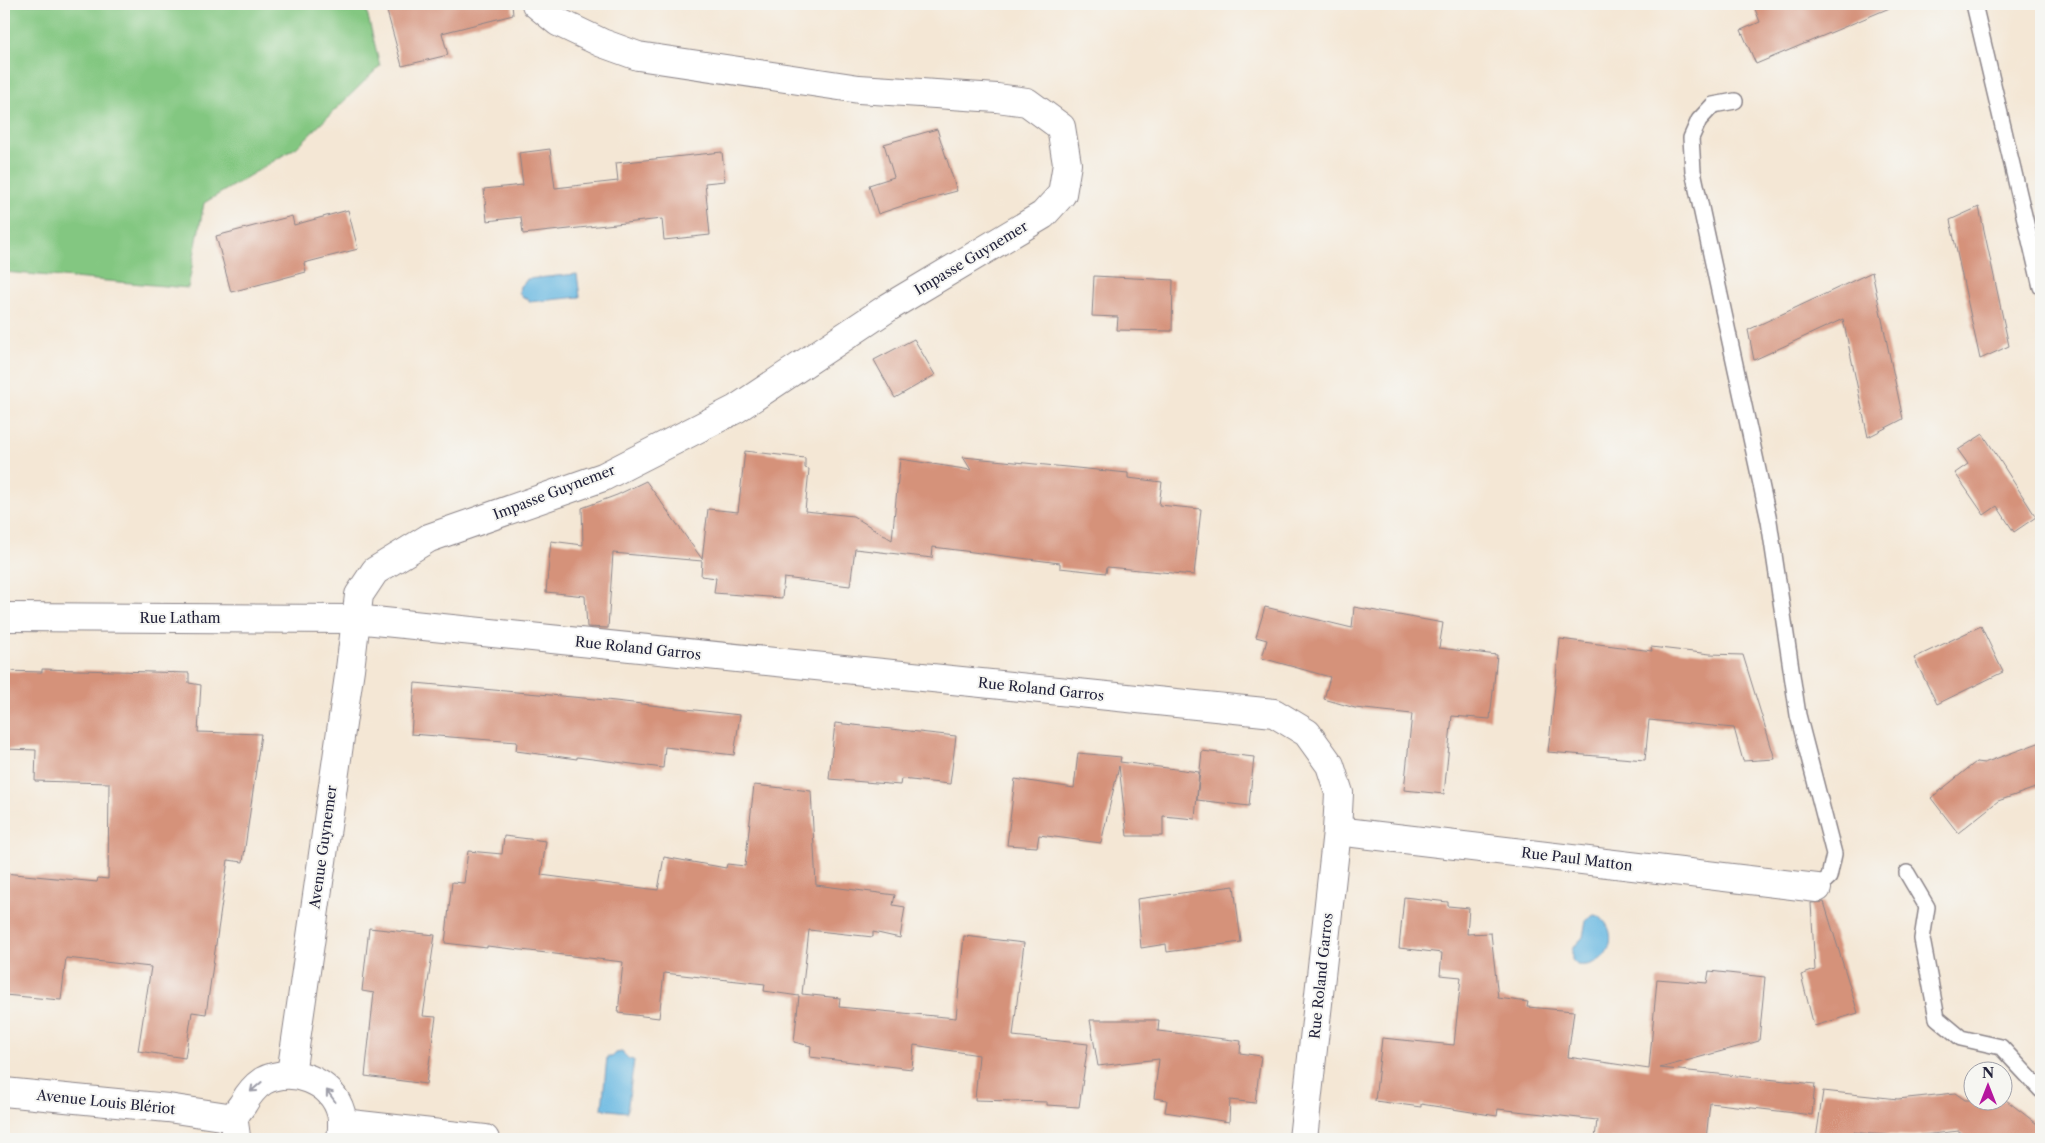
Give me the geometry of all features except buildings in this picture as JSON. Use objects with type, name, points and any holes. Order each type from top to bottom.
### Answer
[{"type":"street","name":"Impasse Guynemer","points":[[355,619],[359,595],[375,571],[429,538],[603,477],[736,409],[890,306],[1043,215],[1062,194],[1067,164],[1061,127],[1027,102],[997,98],[859,89],[638,56],[602,43],[558,22],[536,4]]},
{"type":"street","name":"Rue Latham","points":[[4,617],[355,619]]},
{"type":"street","name":"Rue Roland Garros","points":[[355,619],[1274,713],[1308,733],[1330,765],[1339,793],[1337,831],[1303,1139]]},
{"type":"street","name":"Avenue Guynemer","points":[[291,1074],[350,669],[355,619]]},
{"type":"street","name":"Rue Paul Matton","points":[[1337,831],[1817,888]]},
{"type":"street","points":[[226,1124],[250,1091],[263,1082],[277,1076],[291,1074],[308,1078],[322,1085],[334,1098],[341,1112],[341,1131],[485,1139]]},
{"type":"street","name":"Avenue Louis Blériot","points":[[4,1092],[168,1108],[226,1124]]},
{"type":"lane","points":[[1974,4],[2041,287]]},
{"type":"lane","points":[[1735,101],[1713,105],[1699,120],[1691,138],[1694,171],[1769,521],[1798,715],[1834,854],[1829,877],[1817,888]]},
{"type":"lane","points":[[1907,873],[1927,907],[1922,938],[1936,1018],[1962,1038],[2001,1047],[2041,1090]]},
{"type":"green space","points":[[4,4],[365,4],[380,66],[297,147],[204,203],[188,288],[4,272]]},
{"type":"water","points":[[577,274],[580,297],[529,302],[529,299],[523,298],[519,292],[520,286],[527,279]]},
{"type":"water","points":[[1594,915],[1599,916],[1610,932],[1608,949],[1596,962],[1588,965],[1577,965],[1572,960],[1572,949],[1583,937],[1586,920]]},
{"type":"water","points":[[622,1052],[629,1059],[634,1060],[627,1112],[602,1109],[607,1057],[612,1057],[616,1053]]}]
